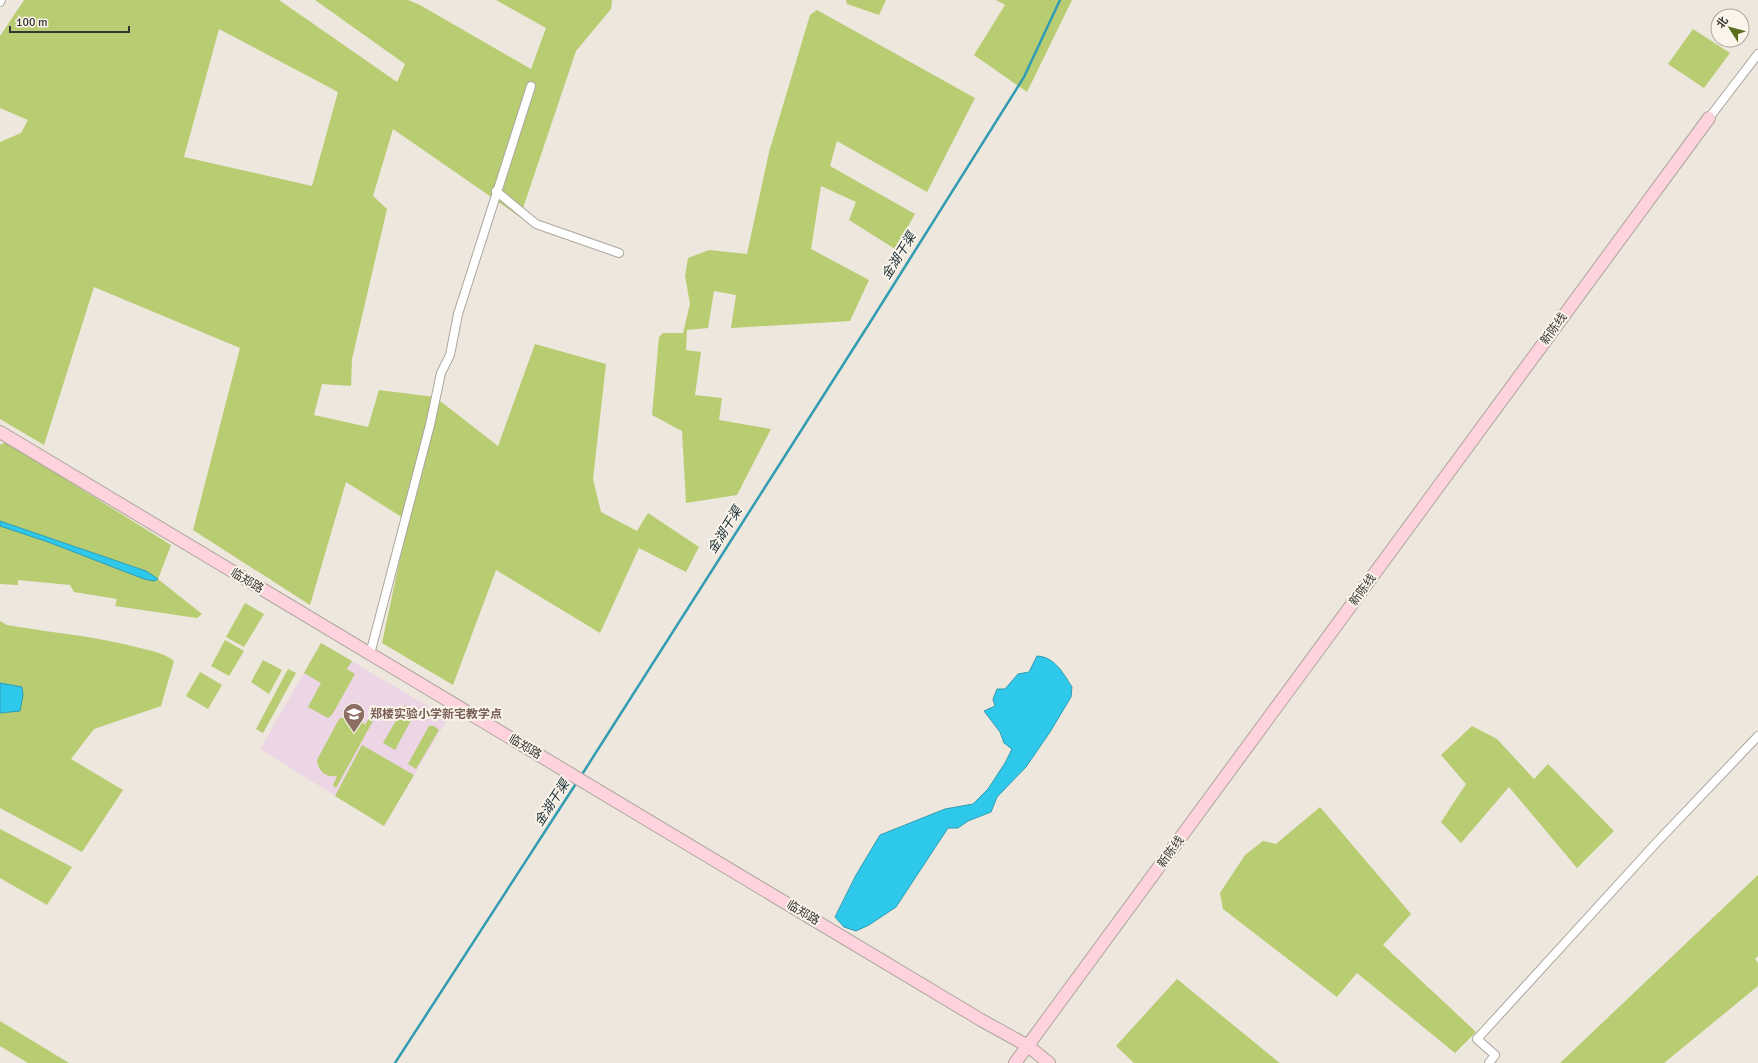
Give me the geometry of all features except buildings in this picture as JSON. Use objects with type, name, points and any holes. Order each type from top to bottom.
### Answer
[{"type":"main road","name":"新陈线","points":[[1015,1063],[1710,118]]},
{"type":"main road","name":"临郑路","points":[[0,432],[981,1020],[1028,1046],[1049,1063]]},
{"type":"street","points":[[1710,118],[1758,54]]},
{"type":"street","points":[[370,654],[430,425],[441,373],[450,355],[458,314],[496,191],[531,86]]},
{"type":"street","points":[[496,191],[536,224],[619,253]]},
{"type":"street","points":[[1489,1063],[1495,1055],[1478,1039],[1657,842],[1758,736]]},
{"type":"shaded area","name":"郑楼实验小学新宅教学点","points":[[321,643],[448,718],[384,826],[260,749]]},
{"type":"green space","points":[[24,0],[279,0],[397,82],[405,64],[315,0],[408,0],[420,5],[531,69],[546,28],[496,0],[612,0],[611,9],[576,51],[520,217],[393,129],[373,196],[387,209],[352,359],[351,386],[322,384],[314,415],[368,427],[379,390],[435,397],[498,446],[535,344],[606,364],[593,479],[601,512],[637,531],[648,513],[699,547],[686,572],[639,548],[600,633],[496,570],[453,685],[382,643],[408,521],[346,482],[310,605],[193,530],[240,348],[94,287],[44,445],[0,419],[0,142],[21,133],[28,120],[0,108],[0,36]],"holes":[[[219,29],[338,92],[312,186],[184,157]]]},
{"type":"green space","points":[[846,0],[886,0],[879,15],[847,4]]},
{"type":"green space","points":[[996,0],[1072,0],[1027,92],[974,55],[1005,5]]},
{"type":"green space","points":[[817,10],[975,98],[927,192],[837,141],[830,166],[915,214],[895,249],[849,220],[856,202],[821,186],[811,249],[869,280],[850,321],[731,328],[736,295],[714,291],[708,328],[687,330],[686,350],[701,352],[695,395],[722,398],[719,420],[771,429],[737,495],[686,503],[682,431],[652,415],[659,337],[663,333],[683,333],[690,304],[685,276],[688,258],[709,250],[747,254],[769,152],[810,15]]},
{"type":"green space","points":[[1693,29],[1710,40],[1710,48],[1722,48],[1730,53],[1704,88],[1668,64]]},
{"type":"green space","points":[[6,442],[171,545],[158,579],[146,571],[0,521],[0,445]]},
{"type":"green space","points":[[0,526],[48,542],[144,579],[154,581],[158,579],[202,614],[197,618],[115,606],[117,599],[74,592],[70,585],[18,580],[18,585],[0,584]]},
{"type":"green space","points":[[245,603],[264,614],[244,647],[226,637]]},
{"type":"green space","points":[[0,621],[7,625],[123,644],[158,653],[174,661],[161,706],[94,729],[71,759],[123,790],[82,852],[0,808]]},
{"type":"green space","points":[[225,640],[244,651],[229,676],[211,666]]},
{"type":"green space","points":[[321,643],[352,661],[347,669],[355,674],[332,715],[328,718],[308,707],[321,683],[304,673]]},
{"type":"green space","points":[[263,660],[282,670],[269,694],[251,682]]},
{"type":"green space","points":[[288,669],[296,673],[263,733],[256,729]]},
{"type":"green space","points":[[200,672],[222,685],[208,709],[186,696]]},
{"type":"green space","points":[[405,705],[416,711],[395,750],[383,743]]},
{"type":"green space","points":[[349,715],[357,717],[365,725],[369,718],[373,721],[336,788],[333,785],[337,776],[329,776],[323,773],[317,760],[339,719]]},
{"type":"green space","points":[[429,726],[434,726],[439,730],[416,769],[408,764]]},
{"type":"green space","points":[[1472,726],[1497,739],[1534,779],[1548,764],[1614,831],[1577,868],[1509,787],[1461,843],[1441,822],[1466,784],[1441,755]]},
{"type":"green space","points":[[362,745],[414,775],[384,826],[335,796]]},
{"type":"green space","points":[[1320,807],[1411,914],[1383,945],[1476,1032],[1455,1053],[1357,973],[1337,997],[1223,909],[1220,893],[1245,855],[1263,841],[1276,844]]},
{"type":"green space","points":[[0,829],[72,867],[47,905],[0,878]]},
{"type":"green space","points":[[1758,875],[1758,956],[1755,959],[1758,963],[1758,986],[1664,1063],[1560,1063]]},
{"type":"green space","points":[[1177,979],[1280,1063],[1134,1063],[1116,1046]]},
{"type":"green space","points":[[0,1021],[69,1063],[28,1063],[0,1046]]},
{"type":"water","points":[[0,521],[146,571],[158,579],[154,581],[144,579],[48,542],[0,526]]},
{"type":"water","points":[[1037,656],[1049,659],[1054,663],[1062,671],[1072,687],[1071,697],[1050,732],[1026,767],[997,797],[991,812],[968,821],[958,828],[948,828],[896,907],[869,925],[856,931],[844,927],[835,917],[856,875],[880,835],[945,809],[973,804],[988,789],[1005,763],[1012,749],[1004,743],[1000,732],[984,711],[995,706],[993,699],[997,689],[1005,689],[1018,674],[1029,672]]},
{"type":"water","points":[[0,683],[22,687],[23,695],[20,711],[0,713]]},
{"type":"waterway","name":"金湖干渠","points":[[581,776],[869,324],[1024,77],[1060,0]]},
{"type":"waterway","name":"金湖干渠","points":[[395,1063],[577,782]]},
{"type":"place","name":"郑楼实验小学新宅教学点","points":[[354,734]]}]
